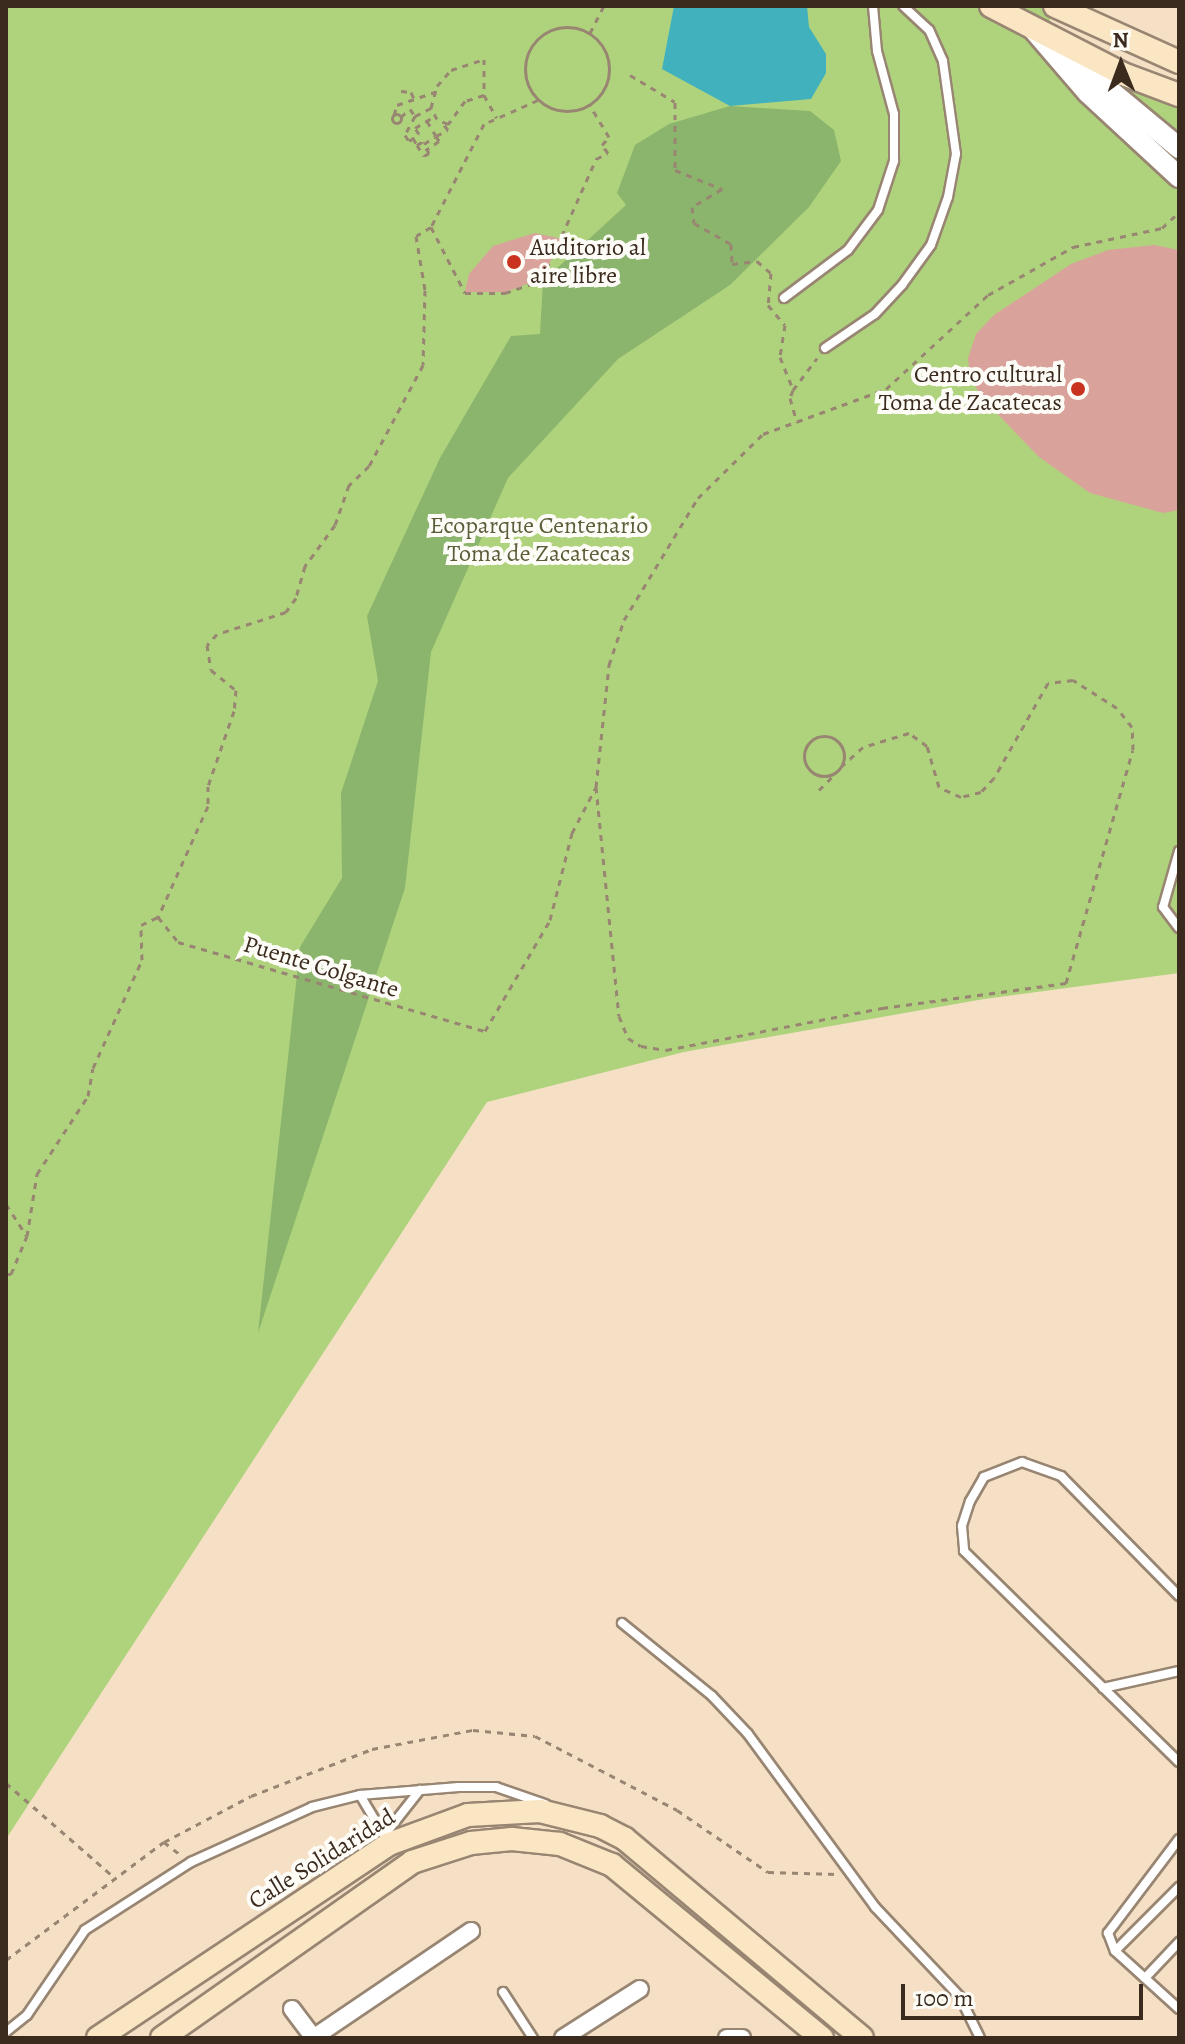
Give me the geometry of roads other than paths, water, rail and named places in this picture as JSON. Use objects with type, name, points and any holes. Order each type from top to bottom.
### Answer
[{"type":"main road","points":[[991,6],[1033,29],[1179,95]]},
{"type":"main road","points":[[1055,6],[1179,62]]},
{"type":"main road","name":"Calle Solidaridad","points":[[98,2038],[388,1839],[468,1815],[540,1811],[600,1826],[662,1865],[862,2038]]},
{"type":"main road","name":"Calle Solidaridad","points":[[162,2038],[412,1862],[471,1843],[512,1839],[560,1844],[612,1865],[822,2038]]},
{"type":"street","points":[[1033,29],[1054,55],[1179,177]]},
{"type":"street","points":[[1054,55],[1096,79],[1179,148]]},
{"type":"street","points":[[292,2009],[313,2038],[471,1931]]},
{"type":"street","points":[[563,2038],[640,1989]]},
{"type":"lane","points":[[784,298],[848,250],[878,210],[894,161],[894,114],[877,51],[873,6]]},
{"type":"lane","points":[[825,348],[875,314],[902,285],[931,245],[948,197],[956,154],[943,61],[929,30],[903,6]]},
{"type":"lane","points":[[1179,851],[1163,907],[1179,928]]},
{"type":"lane","points":[[1179,1596],[1061,1476],[1022,1462],[984,1477],[962,1526],[964,1551],[1179,1762]]},
{"type":"lane","points":[[622,1623],[712,1696],[748,1734],[875,1907],[960,1997],[980,2038]]},
{"type":"lane","points":[[1103,1688],[1179,1671]]},
{"type":"lane","points":[[6,2032],[27,2015],[85,1930],[191,1862],[312,1807],[360,1795],[496,1787],[530,1795],[570,1818]]},
{"type":"lane","points":[[360,1795],[388,1839],[420,1790]]},
{"type":"lane","points":[[1179,1839],[1108,1933],[1115,1951],[1179,2009]]},
{"type":"lane","points":[[1115,1951],[1179,1887]]},
{"type":"lane","points":[[1145,1978],[1179,1942]]},
{"type":"lane","points":[[503,1992],[533,2038]]},
{"type":"water","points":[[674,6],[807,6],[809,27],[826,54],[826,73],[811,99],[730,106],[662,69]]},
{"type":"place","name":"Auditorio al aire libre","points":[[514,262]]},
{"type":"place","name":"Centro cultural Toma de Zacatecas","points":[[1078,389]]},
{"type":"park label","name":"Ecoparque Centenario Toma de Zacatecas","points":[[539,540]]}]
